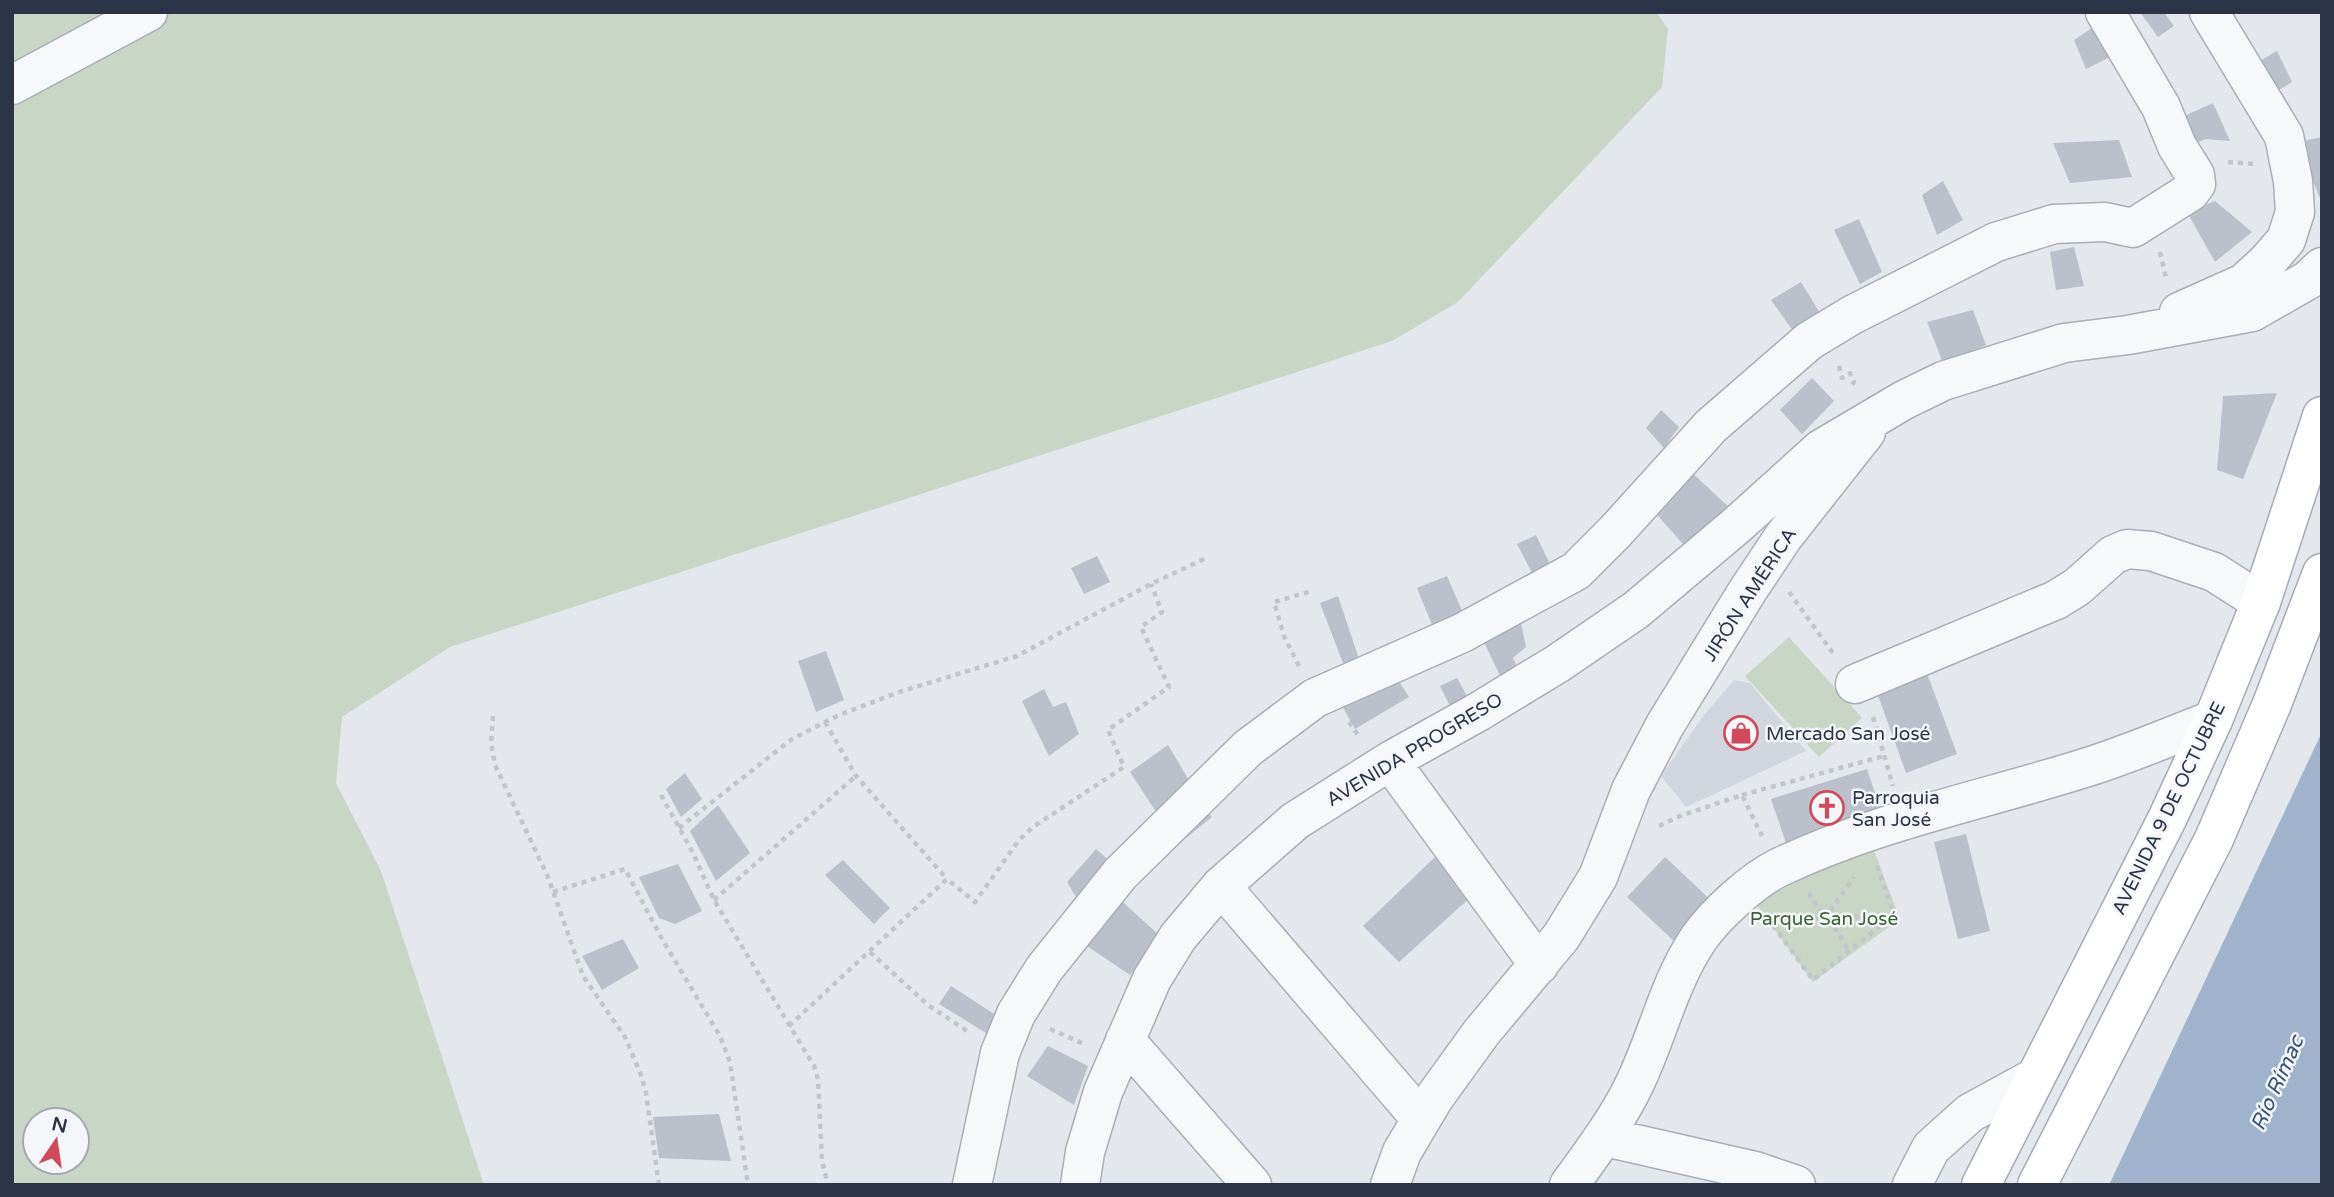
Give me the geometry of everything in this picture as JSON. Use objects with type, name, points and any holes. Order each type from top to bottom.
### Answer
[{"type":"main road","name":"AVENIDA 9 DE OCTUBRE","points":[[1981,1185],[2168,817],[2213,720],[2261,602],[2322,416]]},
{"type":"main road","points":[[2037,1185],[2214,839],[2273,704],[2322,573]]},
{"type":"street","points":[[12,85],[148,12]]},
{"type":"street","points":[[972,1185],[1000,1053],[1016,1014],[1044,969],[1120,874],[1248,748],[1322,696],[1462,633],[1576,571],[1711,426],[1809,341],[1852,315],[1996,242],[2054,224],[2105,222],[2133,228],[2190,192],[2196,184],[2195,175],[2177,146],[2161,107],[2105,12]]},
{"type":"street","points":[[2128,335],[2244,283],[2286,240],[2295,212],[2293,181],[2284,136],[2209,12]]},
{"type":"street","name":"JIRÓN AMÉRICA","points":[[1390,1185],[1402,1152],[1421,1119],[1481,1033],[1561,937],[1598,877],[1631,790],[1665,725],[1748,590],[1769,563],[1784,536],[1877,415],[1943,382],[2064,343],[2128,335],[2252,312],[2308,280],[2322,267]]},
{"type":"street","name":"AVENIDA PROGRESO","points":[[1080,1185],[1089,1140],[1103,1093],[1152,979],[1178,937],[1221,886],[1295,821],[1557,664],[1636,610],[1737,525],[1821,449],[1877,415]]},
{"type":"street","points":[[1855,684],[2056,600],[2077,587],[2113,555],[2127,549],[2151,551],[2214,572],[2261,602]]},
{"type":"street","points":[[1569,1185],[1605,1137],[1635,1083],[1678,974],[1699,937],[1721,913],[1763,879],[1903,820],[2095,765],[2213,720]]},
{"type":"street","points":[[1385,765],[1539,965]]},
{"type":"street","points":[[1221,886],[1421,1119]]},
{"type":"street","points":[[1121,1049],[1252,1185]]},
{"type":"street","points":[[1912,1185],[1931,1148],[1970,1113],[2034,1078]]},
{"type":"street","points":[[1605,1137],[1755,1171],[1796,1185]]},
{"type":"path","points":[[2190,166],[2211,160],[2262,165],[2260,156],[2284,136]]},
{"type":"path","points":[[2152,218],[2175,314]]},
{"type":"path","points":[[1809,341],[1828,367],[1840,366],[1842,378],[1850,373],[1854,382],[1848,389]]},
{"type":"path","points":[[679,828],[792,738],[899,692],[1017,656],[1151,584],[1206,558]]},
{"type":"path","points":[[1769,563],[1855,684],[1872,714],[1903,820]]},
{"type":"path","points":[[825,722],[856,776],[947,879],[975,902],[1019,840],[1045,819],[1124,767],[1108,730],[1169,687],[1140,627],[1162,612],[1151,584]]},
{"type":"path","points":[[1312,591],[1274,602],[1284,636],[1322,696],[1385,765]]},
{"type":"path","points":[[493,716],[491,743],[495,765],[553,892],[583,976],[625,1037],[641,1074],[659,1185]]},
{"type":"path","points":[[1609,849],[1680,816],[1742,795],[1884,756]]},
{"type":"path","points":[[714,900],[856,776]]},
{"type":"path","points":[[661,795],[714,900],[814,1066],[818,1079],[822,1161],[828,1185]]},
{"type":"path","points":[[1742,795],[1763,879],[1756,902],[1813,980],[1894,915]]},
{"type":"path","points":[[1876,864],[1894,915]]},
{"type":"path","points":[[553,892],[625,869],[662,939],[720,1036],[730,1062],[748,1185]]},
{"type":"path","points":[[789,1026],[947,879]]},
{"type":"path","points":[[1850,951],[1833,921],[1894,915]]},
{"type":"path","points":[[870,952],[928,1004],[1000,1053]]},
{"type":"path","points":[[1016,1014],[1121,1049]]},
{"type":"shaded area","name":"Mercado San José","points":[[1734,680],[1750,683],[1806,751],[1686,807],[1661,776],[1704,715]]},
{"type":"green space","points":[[12,12],[1656,12],[1668,29],[1662,87],[1458,302],[1392,341],[450,647],[342,717],[336,783],[381,871],[484,1185],[12,1185]]},
{"type":"green space","points":[[1789,637],[1862,718],[1819,757],[1745,676]]},
{"type":"green space","name":"Parque San José","points":[[1873,848],[1900,919],[1813,982],[1755,903]]},
{"type":"water","name":"Río Rímac","points":[[2322,732],[2322,1185],[2109,1185]]},
{"type":"building","points":[[2140,12],[2164,12],[2174,26],[2158,37]]},
{"type":"building","points":[[2095,26],[2114,55],[2086,69],[2074,40]]},
{"type":"building","points":[[2277,51],[2292,82],[2271,95],[2253,65]]},
{"type":"building","points":[[2213,103],[2230,141],[2206,139],[2186,147],[2171,122]]},
{"type":"building","points":[[2322,137],[2322,203],[2297,142]]},
{"type":"building","points":[[2119,140],[2132,177],[2070,183],[2053,143]]},
{"type":"building","points":[[1943,181],[1963,220],[1937,235],[1922,195]]},
{"type":"building","points":[[2215,201],[2252,232],[2215,262],[2187,212]]},
{"type":"building","points":[[1859,219],[1882,272],[1860,284],[1834,230]]},
{"type":"building","points":[[2074,247],[2084,286],[2056,290],[2050,252]]},
{"type":"building","points":[[1801,282],[1826,323],[1798,338],[1771,300]]},
{"type":"building","points":[[1973,310],[1986,345],[1943,363],[1927,322]]},
{"type":"building","points":[[1812,378],[1834,401],[1802,434],[1780,410]]},
{"type":"building","points":[[2277,393],[2243,479],[2217,470],[2223,396]]},
{"type":"building","points":[[1661,410],[1679,427],[1664,448],[1646,428]]},
{"type":"building","points":[[1687,468],[1732,510],[1693,555],[1649,506]]},
{"type":"building","points":[[1536,535],[1557,579],[1540,588],[1517,544]]},
{"type":"building","points":[[1097,556],[1110,582],[1084,594],[1071,568]]},
{"type":"building","points":[[1447,576],[1466,620],[1437,637],[1417,588]]},
{"type":"building","points":[[1338,596],[1361,665],[1346,671],[1320,603]]},
{"type":"building","points":[[1521,623],[1526,647],[1513,658],[1521,675],[1503,682],[1484,642]]},
{"type":"building","points":[[826,651],[844,700],[816,712],[798,661]]},
{"type":"building","points":[[1390,667],[1409,697],[1355,729],[1335,693]]},
{"type":"building","points":[[1925,668],[1957,754],[1906,773],[1875,687]]},
{"type":"building","points":[[1457,678],[1472,705],[1454,714],[1440,686]]},
{"type":"building","points":[[1044,689],[1053,707],[1066,702],[1079,734],[1049,756],[1022,701]]},
{"type":"building","points":[[1168,745],[1196,792],[1160,818],[1130,772]]},
{"type":"building","name":"Parroquia San José","points":[[1867,769],[1883,817],[1786,843],[1771,799]]},
{"type":"building","points":[[685,773],[702,799],[681,817],[666,789]]},
{"type":"building","points":[[1200,802],[1212,817],[1176,846],[1167,836]]},
{"type":"building","points":[[718,805],[750,853],[716,881],[690,831]]},
{"type":"building","points":[[1966,834],[1990,931],[1958,939],[1934,842]]},
{"type":"building","points":[[1096,849],[1113,864],[1080,904],[1067,882]]},
{"type":"building","points":[[1436,856],[1474,894],[1399,962],[1363,926]]},
{"type":"building","points":[[1665,857],[1715,904],[1677,944],[1627,897]]},
{"type":"building","points":[[843,860],[890,908],[874,924],[825,875]]},
{"type":"building","points":[[678,864],[702,911],[675,924],[659,918],[639,877]]},
{"type":"building","points":[[1114,894],[1159,935],[1130,975],[1078,940]]},
{"type":"building","points":[[623,939],[639,968],[602,990],[582,956]]},
{"type":"building","points":[[951,986],[1005,1021],[999,1041],[939,1004]]},
{"type":"building","points":[[1048,1046],[1088,1066],[1074,1105],[1027,1076]]},
{"type":"building","points":[[719,1114],[731,1161],[659,1158],[653,1117]]},
{"type":"place","name":"Mercado San José","points":[[1741,733]]},
{"type":"place","name":"Parroquia San José","points":[[1827,808]]}]
